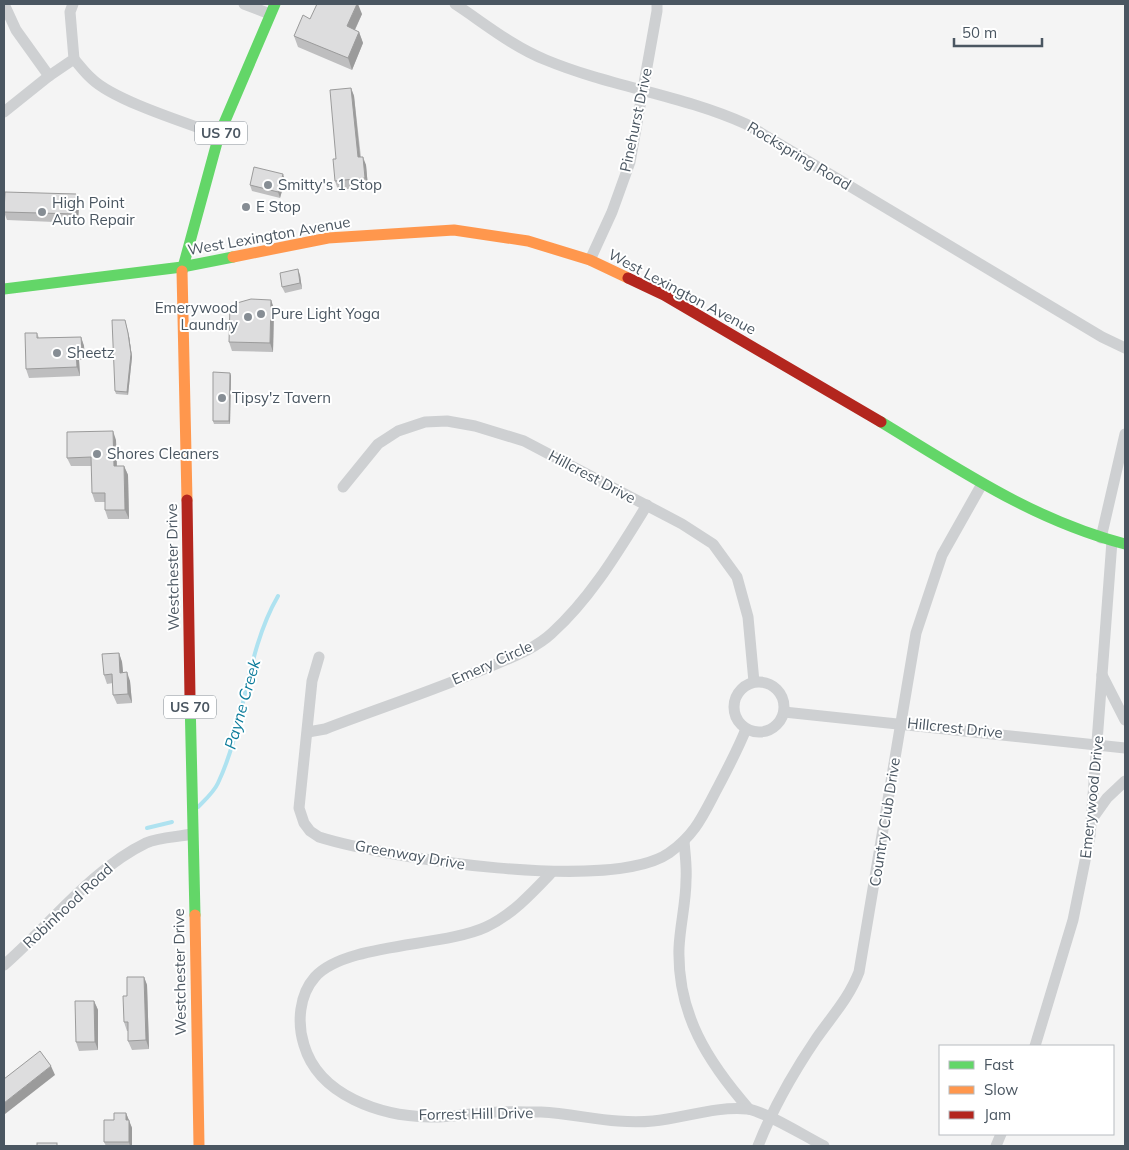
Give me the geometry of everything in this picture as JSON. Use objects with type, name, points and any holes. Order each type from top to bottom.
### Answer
[{"type":"street","points":[[4,4],[16,30],[49,76]]},
{"type":"street","points":[[73,4],[70,12],[74,59],[93,80],[112,92],[151,110],[220,135]]},
{"type":"street","points":[[244,4],[273,9]]},
{"type":"street","name":"Rockspring Road","points":[[455,4],[518,47],[544,60],[606,81],[717,111],[746,124],[1102,337],[1125,348]]},
{"type":"street","name":"Pinehurst Drive","points":[[590,260],[612,212],[630,162],[657,4]]},
{"type":"street","name":"Westchester Drive","points":[[200,1146],[192,834],[182,267],[220,135],[273,9]]},
{"type":"street","points":[[4,112],[49,76],[74,59]]},
{"type":"street","name":"West Lexington Avenue","points":[[4,290],[182,267],[328,238],[454,230],[528,241],[590,260],[664,295],[786,365],[1017,504],[1049,519],[1125,544]]},
{"type":"street","name":"Hillcrest Drive","points":[[343,487],[378,444],[398,431],[425,422],[447,421],[475,426],[524,441],[682,524],[713,544],[738,577],[748,617],[754,682]]},
{"type":"street","name":"Emerywood Drive","points":[[1036,1045],[1073,920],[1084,874],[1091,821],[1102,675],[1106,539],[1125,434]]},
{"type":"street","name":"Country Club Drive","points":[[758,1146],[769,1118],[793,1074],[848,998],[859,972],[916,633],[942,555],[982,484]]},
{"type":"street","name":"Emery Circle","points":[[308,732],[325,729],[470,675],[524,652],[551,634],[580,603],[618,552],[647,505]]},
{"type":"street","name":"Greenway Drive","points":[[319,657],[312,681],[299,808],[304,824],[319,837],[386,852],[471,865],[552,872],[598,871],[650,863],[668,854],[684,841],[702,820],[746,729]]},
{"type":"street","points":[[1102,675],[1125,720]]},
{"type":"street","points":[[754,682],[770,685],[777,689],[782,696],[784,712],[781,720],[770,730],[762,733],[746,729],[735,716],[733,708],[739,691],[754,682]]},
{"type":"street","name":"Hillcrest Drive","points":[[784,712],[1125,748]]},
{"type":"street","points":[[1091,821],[1107,798],[1125,781]]},
{"type":"street","name":"Robinhood Road","points":[[4,965],[96,878],[122,857],[148,842],[192,834]]},
{"type":"street","points":[[684,841],[686,880],[679,948],[683,997],[695,1034],[708,1056],[749,1109]]},
{"type":"street","name":"Forrest Hill Drive","points":[[552,872],[508,913],[486,927],[460,935],[352,956],[334,962],[315,977],[302,1005],[299,1022],[306,1053],[322,1077],[343,1094],[371,1106],[398,1114],[428,1117],[485,1112],[543,1112],[633,1123],[731,1109],[749,1109],[824,1146]]},
{"type":"building","points":[[317,4],[357,4],[347,26],[359,32],[348,58],[294,36],[303,15],[310,19]]},
{"type":"building","points":[[351,88],[358,157],[363,157],[365,178],[335,181],[333,159],[336,159],[330,90]]},
{"type":"building","points":[[254,167],[283,174],[278,192],[250,185]]},
{"type":"building","points":[[5,192],[76,194],[75,214],[4,212]]},
{"type":"building","points":[[298,269],[300,283],[282,287],[280,273]]},
{"type":"building","points":[[251,299],[271,300],[270,343],[229,342],[230,305]]},
{"type":"building","points":[[112,320],[125,320],[128,333],[131,354],[127,392],[115,391]]},
{"type":"building","name":"Sheetz","points":[[25,333],[37,333],[37,338],[81,337],[82,351],[76,351],[77,367],[26,369]]},
{"type":"building","points":[[213,372],[230,373],[229,421],[213,421]]},
{"type":"building","points":[[113,431],[114,466],[124,466],[125,510],[105,510],[105,493],[92,493],[91,457],[67,458],[67,432]]},
{"type":"building","points":[[119,653],[120,673],[127,672],[128,694],[113,695],[112,674],[104,675],[102,654]]},
{"type":"building","points":[[127,977],[144,977],[146,1040],[128,1041],[128,1022],[124,1022],[123,996],[127,996]]},
{"type":"building","points":[[75,1001],[94,1001],[95,1042],[76,1042]]},
{"type":"building","points":[[40,1051],[51,1066],[4,1103],[4,1079]]},
{"type":"building","points":[[114,1113],[126,1113],[126,1120],[129,1120],[129,1142],[104,1142],[104,1120],[114,1120]]},
{"type":"building","points":[[37,1143],[57,1143],[57,1146],[37,1146]]},
{"type":"waterway","name":"Payne Creek","points":[[198,807],[216,786],[227,760],[235,737],[259,641],[267,618],[278,596]]},
{"type":"waterway","name":"Payne Creek","points":[[147,828],[172,822]]},
{"type":"traffic: fast","points":[[182,271],[219,135],[275,4]]},
{"type":"traffic: fast","points":[[4,289],[182,267],[233,257]]},
{"type":"traffic: fast","points":[[881,422],[970,476],[1029,508],[1059,522],[1125,544]]},
{"type":"traffic: fast","points":[[190,698],[195,915]]},
{"type":"traffic: slow","points":[[233,257],[328,238],[454,230],[528,241],[590,260],[628,278]]},
{"type":"traffic: slow","points":[[182,271],[187,500]]},
{"type":"traffic: slow","points":[[195,915],[199,1146]]},
{"type":"traffic: jam","points":[[628,278],[664,295],[881,422]]},
{"type":"traffic: jam","points":[[187,500],[190,698]]},
{"type":"place","name":"Smitty's 1 Stop","points":[[268,185]]},
{"type":"place","name":"E Stop","points":[[246,207]]},
{"type":"place","name":"High Point Auto Repair","points":[[42,212]]},
{"type":"place","name":"Pure Light Yoga","points":[[261,314]]},
{"type":"place","name":"Emerywood Laundry","points":[[248,317]]},
{"type":"place","name":"Sheetz","points":[[57,353]]},
{"type":"place","name":"Tipsy'z Tavern","points":[[222,398]]},
{"type":"place","name":"Shores Cleaners","points":[[97,454]]}]
